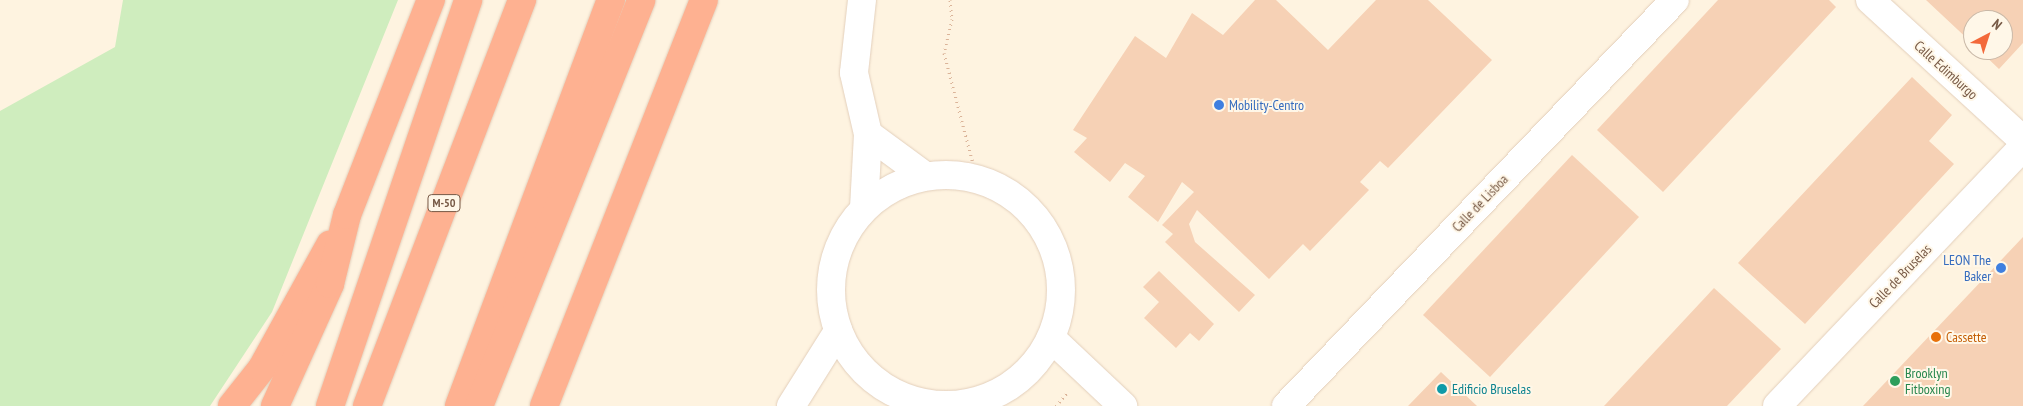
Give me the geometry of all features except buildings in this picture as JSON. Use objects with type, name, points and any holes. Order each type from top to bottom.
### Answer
[{"type":"highway","points":[[275,406],[330,284],[347,215],[431,0]]},
{"type":"highway","points":[[330,406],[468,0]]},
{"type":"highway","name":"M-50","points":[[367,406],[522,0]]},
{"type":"highway","points":[[459,406],[611,0]]},
{"type":"highway","points":[[479,406],[641,0]]},
{"type":"highway","points":[[545,406],[704,0]]},
{"type":"highway","points":[[232,406],[262,368],[347,215]]},
{"type":"street","points":[[862,0],[854,73],[868,134],[864,208]]},
{"type":"street","name":"Calle de Lisboa","points":[[1286,406],[1675,0]]},
{"type":"street","name":"Calle Edimburgo","points":[[1870,0],[2023,140]]},
{"type":"street","points":[[868,134],[925,176]]},
{"type":"street","name":"Calle de Bruselas","points":[[1777,406],[2023,147]]},
{"type":"street","points":[[925,176],[968,176],[977,179],[1007,191],[1038,218],[1058,256],[1063,298],[1052,339],[1029,373],[1000,401],[959,406],[920,404],[885,389],[857,364],[838,331],[830,298],[833,265],[844,234],[864,208],[892,187],[925,176]]},
{"type":"street","points":[[791,406],[838,331]]},
{"type":"street","points":[[1052,339],[1123,406]]},
{"type":"path","points":[[950,0],[952,20],[944,53],[977,179]]},
{"type":"green space","points":[[123,0],[398,0],[272,312],[210,406],[0,406],[0,111],[115,47]]},
{"type":"place","name":"Mobility-Centro","points":[[1219,105]]},
{"type":"place","name":"LEON The Baker","points":[[2001,268]]},
{"type":"place","name":"Cassette","points":[[1936,337]]},
{"type":"place","name":"Brooklyn Fitboxing","points":[[1895,381]]},
{"type":"place","name":"Edificio Bruselas","points":[[1442,389]]}]
